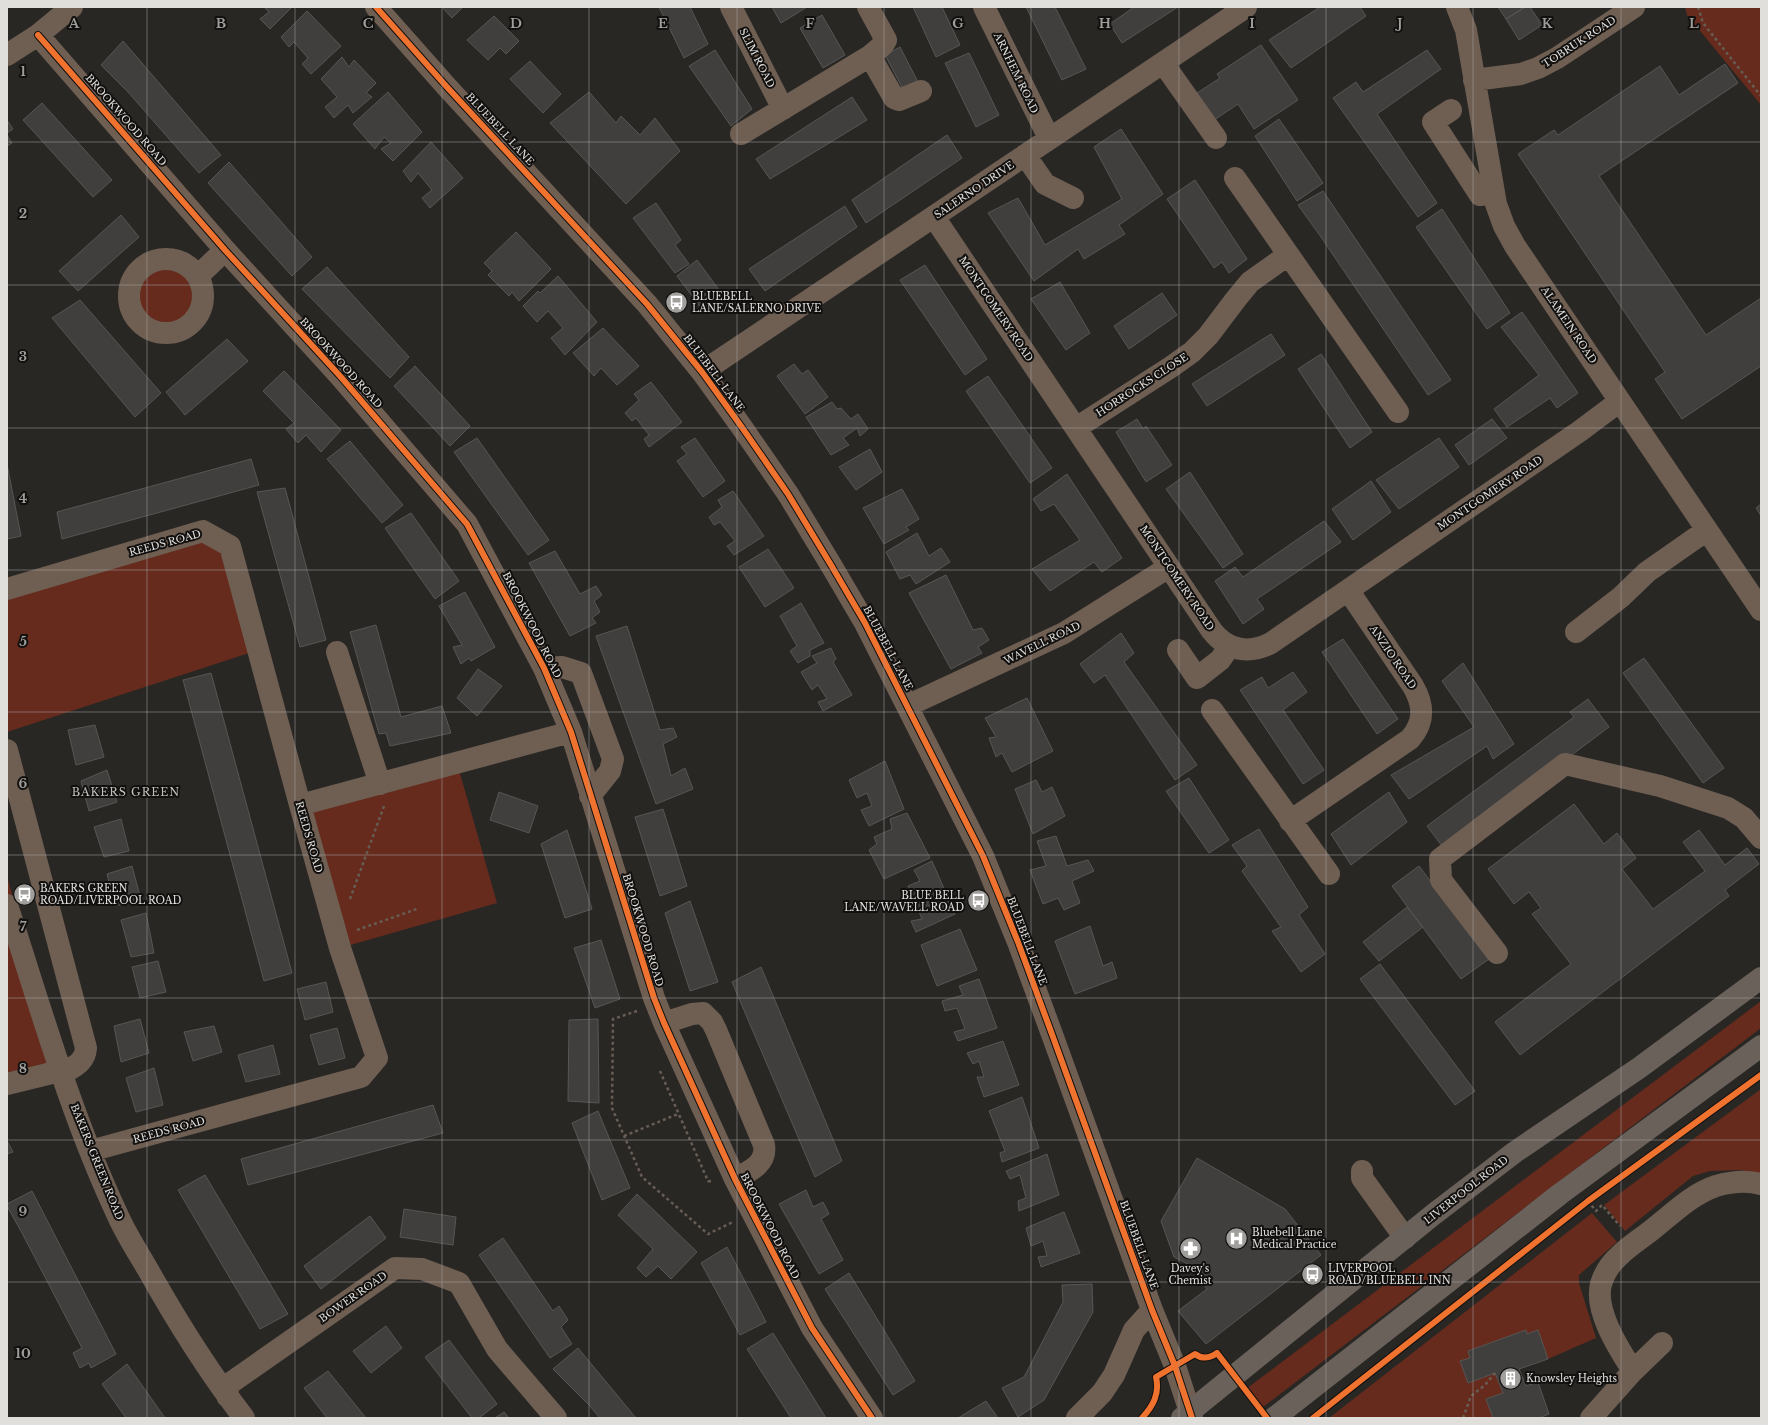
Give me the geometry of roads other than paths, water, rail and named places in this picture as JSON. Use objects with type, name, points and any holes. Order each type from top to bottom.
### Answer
[{"type":"highway","name":"LIVERPOOL ROAD","points":[[1188,1416],[1405,1238],[1515,1152],[1639,1068],[1761,978]]},
{"type":"highway","points":[[1274,1418],[1560,1194],[1761,1046]]},
{"type":"street","points":[[7,55],[38,34],[72,7]]},
{"type":"street","name":"BLUEBELL LANE","points":[[376,7],[440,80],[647,304],[702,372],[788,494],[865,623],[983,856],[1018,942],[1152,1310],[1175,1366],[1188,1416]]},
{"type":"street","name":"SLIM ROAD","points":[[731,7],[783,108]]},
{"type":"street","points":[[741,134],[848,70],[870,56],[883,45],[886,40],[868,7]]},
{"type":"street","name":"ARNHEM ROAD","points":[[984,7],[1049,138]]},
{"type":"street","name":"SALERNO DRIVE","points":[[702,372],[1246,7]]},
{"type":"street","name":"ALAMEIN ROAD","points":[[1458,7],[1466,30],[1494,193],[1500,216],[1509,237],[1761,610]]},
{"type":"street","name":"TOBRUK ROAD","points":[[1474,80],[1521,74],[1538,68],[1557,58],[1634,7]]},
{"type":"street","name":"BROOKWOOD ROAD","points":[[38,34],[225,250],[340,376],[468,524],[544,668],[571,732],[590,796],[660,1013],[735,1179],[812,1328],[872,1418]]},
{"type":"street","points":[[870,56],[894,98],[899,100],[921,91]]},
{"type":"street","points":[[1163,63],[1216,138]]},
{"type":"street","points":[[1452,110],[1433,122],[1480,195],[1494,193]]},
{"type":"street","points":[[1025,155],[1045,184],[1073,198]]},
{"type":"street","points":[[1235,178],[1398,412]]},
{"type":"street","name":"MONTGOMERY ROAD","points":[[934,217],[1212,631],[1217,637],[1230,646],[1250,650],[1264,647],[1574,435],[1620,401]]},
{"type":"street","points":[[198,276],[225,250]]},
{"type":"street","name":"HORROCKS CLOSE","points":[[1076,428],[1192,352],[1208,336],[1236,298],[1250,282],[1288,255]]},
{"type":"street","points":[[1576,632],[1621,597],[1647,572],[1707,530]]},
{"type":"street","name":"REEDS ROAD","points":[[7,589],[203,531],[230,546],[336,936],[377,1058],[361,1077],[90,1151]]},
{"type":"street","name":"WAVELL ROAD","points":[[907,706],[1064,634],[1169,567]]},
{"type":"street","name":"ANZIO ROAD","points":[[1290,821],[1410,739],[1415,733],[1422,718],[1422,709],[1418,694],[1348,590]]},
{"type":"street","points":[[1178,650],[1197,678],[1220,660],[1230,646]]},
{"type":"street","points":[[337,652],[386,782]]},
{"type":"street","points":[[544,668],[562,667],[581,673],[613,760],[610,771],[590,796]]},
{"type":"street","points":[[1212,710],[1329,874]]},
{"type":"street","points":[[300,805],[571,732]]},
{"type":"street","points":[[7,750],[86,1048],[86,1054],[79,1064],[61,1072],[7,1084]]},
{"type":"street","points":[[1497,953],[1441,880],[1440,859],[1565,764],[1660,786],[1728,808],[1744,818],[1761,838]]},
{"type":"street","name":"BAKERS GREEN ROAD","points":[[7,905],[61,1072],[90,1151],[118,1217],[173,1314],[227,1396],[244,1418]]},
{"type":"street","name":"BROOKWOOD ROAD","points":[[660,1013],[703,1013],[712,1022],[716,1030],[764,1145],[765,1152],[764,1157],[751,1171],[735,1179]]},
{"type":"street","points":[[1362,1171],[1362,1178],[1405,1238]]},
{"type":"street","points":[[1634,1371],[1609,1331],[1604,1313],[1601,1299],[1601,1285],[1607,1271],[1618,1256],[1694,1197],[1715,1187],[1739,1182],[1761,1184]]},
{"type":"street","name":"BOWER ROAD","points":[[227,1396],[229,1384],[395,1268],[422,1270],[459,1283],[497,1349],[556,1418]]},
{"type":"street","points":[[1077,1418],[1102,1393],[1114,1375],[1134,1330],[1152,1310]]},
{"type":"street","points":[[1591,1418],[1634,1371],[1662,1344]]},
{"type":"place","name":"BLUEBELL LANE/SALERNO DRIVE","points":[[677,302]]},
{"type":"place","name":"BAKERS GREEN ROAD/LIVERPOOL ROAD","points":[[24,894]]},
{"type":"place","name":"BLUE BELL LANE/WAVELL ROAD","points":[[979,901]]},
{"type":"place","name":"Bluebell Lane Medical Practice","points":[[1237,1238]]},
{"type":"place","name":"Davey's Chemist","points":[[1190,1248]]},
{"type":"place","name":"LIVERPOOL ROAD/BLUEBELL INN","points":[[1313,1274]]},
{"type":"place","name":"Knowsley Heights","points":[[1510,1378]]},
{"type":"district","name":"BAKERS GREEN","points":[[126,792]]}]
